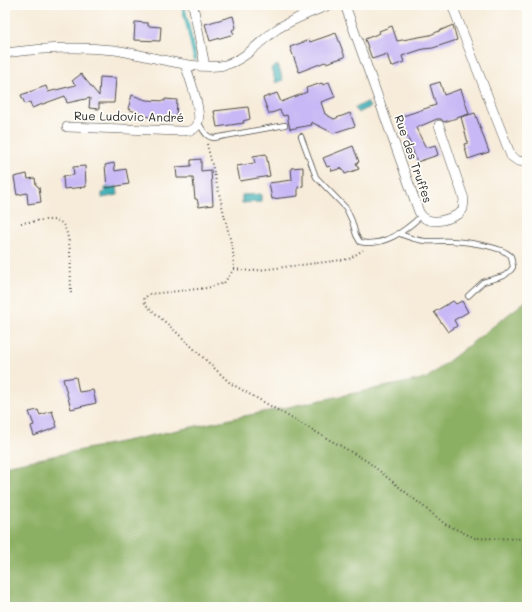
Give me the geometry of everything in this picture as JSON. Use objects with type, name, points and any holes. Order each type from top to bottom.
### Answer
[{"type":"street","points":[[193,5],[205,66]]},
{"type":"street","points":[[5,53],[41,49],[91,48],[129,52],[185,64],[219,66],[233,62],[278,29],[295,19],[329,5]]},
{"type":"street","name":"Rue des Truffes","points":[[345,5],[421,216],[431,222],[459,214],[464,204],[461,188],[439,125]]},
{"type":"street","points":[[452,5],[511,156],[518,161],[527,162]]},
{"type":"street","name":"Rue Ludovic André","points":[[67,127],[190,131],[197,124],[199,111],[185,64]]},
{"type":"lane","points":[[197,124],[210,138],[285,126]]},
{"type":"lane","points":[[301,136],[318,180],[346,208],[360,242],[372,244],[398,234],[421,216]]},
{"type":"lane","points":[[398,234],[418,240],[468,243],[501,250],[511,256],[513,267],[508,274],[483,282],[468,296]]},
{"type":"path","points":[[197,124],[207,144],[233,251],[234,269],[224,283],[207,288],[150,294],[144,298],[145,304],[230,384],[367,462],[445,524],[475,538],[527,540]]},
{"type":"path","points":[[21,223],[49,220],[58,221],[63,224],[68,235],[70,247],[71,294]]},
{"type":"path","points":[[234,269],[251,271],[349,259],[372,244]]},
{"type":"green space","points":[[527,300],[527,607],[5,607],[5,466],[427,378]]},
{"type":"water","points":[[278,65],[283,80],[276,83],[271,68]]},
{"type":"water","points":[[367,102],[370,107],[358,113],[355,108]]},
{"type":"water","points":[[117,186],[118,195],[102,198],[102,193],[105,192],[105,188]]},
{"type":"water","points":[[261,194],[261,202],[242,203],[242,195]]},
{"type":"building","points":[[233,16],[236,28],[232,30],[234,34],[210,41],[205,24]]},
{"type":"building","points":[[135,22],[148,23],[148,26],[161,27],[160,41],[134,40]]},
{"type":"building","points":[[453,25],[457,40],[402,56],[404,62],[391,67],[387,54],[372,59],[365,39],[392,26],[397,41],[430,35]]},
{"type":"building","points":[[336,33],[345,57],[326,63],[325,62],[299,72],[290,47]]},
{"type":"building","points":[[81,74],[99,96],[100,77],[116,78],[114,103],[99,103],[99,109],[89,108],[90,98],[67,103],[65,96],[32,108],[30,102],[25,104],[21,95],[46,86],[48,92],[76,85],[72,81]]},
{"type":"building","points":[[329,82],[335,97],[321,102],[325,114],[334,119],[350,113],[355,126],[333,133],[311,122],[312,125],[290,129],[287,115],[283,116],[280,110],[269,114],[263,98],[277,93],[281,102],[307,92],[306,88],[322,83],[323,85]]},
{"type":"building","points":[[440,82],[444,95],[461,89],[469,114],[444,122],[441,119],[437,119],[416,128],[426,148],[435,145],[438,155],[417,162],[400,117],[436,105],[430,85]]},
{"type":"building","points":[[132,95],[146,100],[177,100],[176,119],[149,117],[128,109]]},
{"type":"building","points":[[248,107],[250,119],[243,121],[244,123],[217,127],[214,111]]},
{"type":"building","points":[[475,113],[489,152],[468,159],[464,144],[468,143],[461,117]]},
{"type":"building","points":[[353,146],[359,162],[356,163],[359,169],[345,174],[342,168],[332,171],[330,166],[327,167],[323,158]]},
{"type":"building","points":[[266,154],[270,176],[240,181],[237,166],[255,163],[253,156]]},
{"type":"building","points":[[201,159],[201,171],[211,170],[213,205],[199,207],[197,199],[195,199],[193,178],[177,178],[176,167],[191,166],[191,160]]},
{"type":"building","points":[[114,163],[115,171],[126,169],[129,184],[107,188],[105,165]]},
{"type":"building","points":[[85,166],[86,187],[64,189],[63,176],[74,175],[73,167]]},
{"type":"building","points":[[303,167],[303,186],[298,187],[298,196],[272,199],[269,183],[292,180],[291,168]]},
{"type":"building","points":[[27,174],[28,179],[35,178],[36,185],[39,187],[41,202],[28,204],[27,193],[17,195],[14,177]]},
{"type":"building","points":[[453,301],[456,304],[462,301],[468,312],[454,320],[457,326],[448,332],[434,312]]},
{"type":"building","points":[[76,377],[79,392],[93,390],[96,403],[71,409],[63,379]]},
{"type":"building","points":[[38,410],[40,415],[52,411],[57,427],[34,436],[31,426],[34,425],[29,412]]},
{"type":"waterway","points":[[183,5],[195,59]]}]
